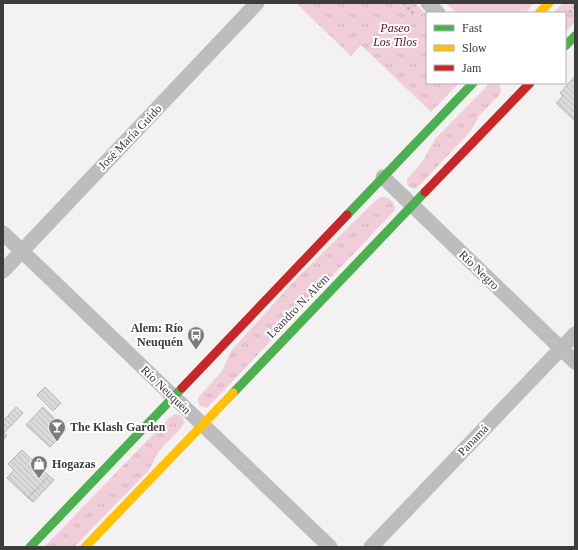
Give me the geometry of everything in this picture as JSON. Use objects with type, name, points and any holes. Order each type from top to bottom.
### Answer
[{"type":"main road","points":[[540,12],[549,3]]},
{"type":"main road","points":[[566,45],[575,36]]},
{"type":"main road","points":[[30,547],[471,84]]},
{"type":"main road","name":"Leandro N. Alem","points":[[85,547],[412,205],[520,86]]},
{"type":"street","name":"José María Guido","points":[[3,271],[257,3]]},
{"type":"street","points":[[428,3],[437,12]]},
{"type":"street","name":"Río Negro","points":[[383,177],[575,362]]},
{"type":"street","name":"Río Neuquén","points":[[3,234],[330,547]]},
{"type":"street","name":"Panamá","points":[[371,547],[575,334]]},
{"type":"path","points":[[566,16],[575,6]]},
{"type":"green space","name":"Paseo Los Tilos","points":[[296,3],[415,3],[426,14],[426,84],[458,84],[431,112],[361,45],[351,56]]},
{"type":"green space","points":[[446,3],[534,3],[526,12],[455,12]]},
{"type":"green space","points":[[563,3],[575,3],[575,22],[566,31],[566,12],[554,12]]},
{"type":"green space","points":[[489,84],[499,84],[501,89],[500,94],[479,116],[470,132],[416,189],[409,187],[407,184],[407,179],[423,161],[435,139]]},
{"type":"green space","points":[[379,198],[389,198],[392,201],[395,210],[207,408],[200,405],[198,398],[222,371],[231,351],[297,278],[374,202]]},
{"type":"green space","points":[[175,414],[180,415],[183,418],[184,422],[182,427],[159,451],[149,470],[74,547],[44,547],[169,418]]},
{"type":"building","points":[[575,76],[575,121],[556,103],[563,96],[560,93]]},
{"type":"building","points":[[45,387],[61,403],[53,411],[37,395]]},
{"type":"building","points":[[16,407],[23,413],[4,433],[3,421]]},
{"type":"building","points":[[43,407],[66,430],[50,447],[26,425]]},
{"type":"building","points":[[3,431],[7,436],[3,440]]},
{"type":"building","points":[[22,450],[49,476],[28,498],[7,478],[14,470],[8,464]]},
{"type":"building","points":[[49,476],[54,480],[33,502],[28,498]]},
{"type":"traffic: fast","points":[[566,45],[575,36]]},
{"type":"traffic: fast","points":[[347,215],[472,84]]},
{"type":"traffic: fast","points":[[233,393],[425,192]]},
{"type":"traffic: fast","points":[[30,547],[182,388]]},
{"type":"traffic: slow","points":[[540,12],[549,3]]},
{"type":"traffic: slow","points":[[85,547],[233,393]]},
{"type":"traffic: jam","points":[[425,192],[529,84]]},
{"type":"traffic: jam","points":[[182,388],[347,215]]},
{"type":"place","name":"Alem: Río Neuquén","points":[[196,350]]},
{"type":"place","name":"The Klash Garden","points":[[57,442]]},
{"type":"place","name":"Hogazas","points":[[39,479]]}]
